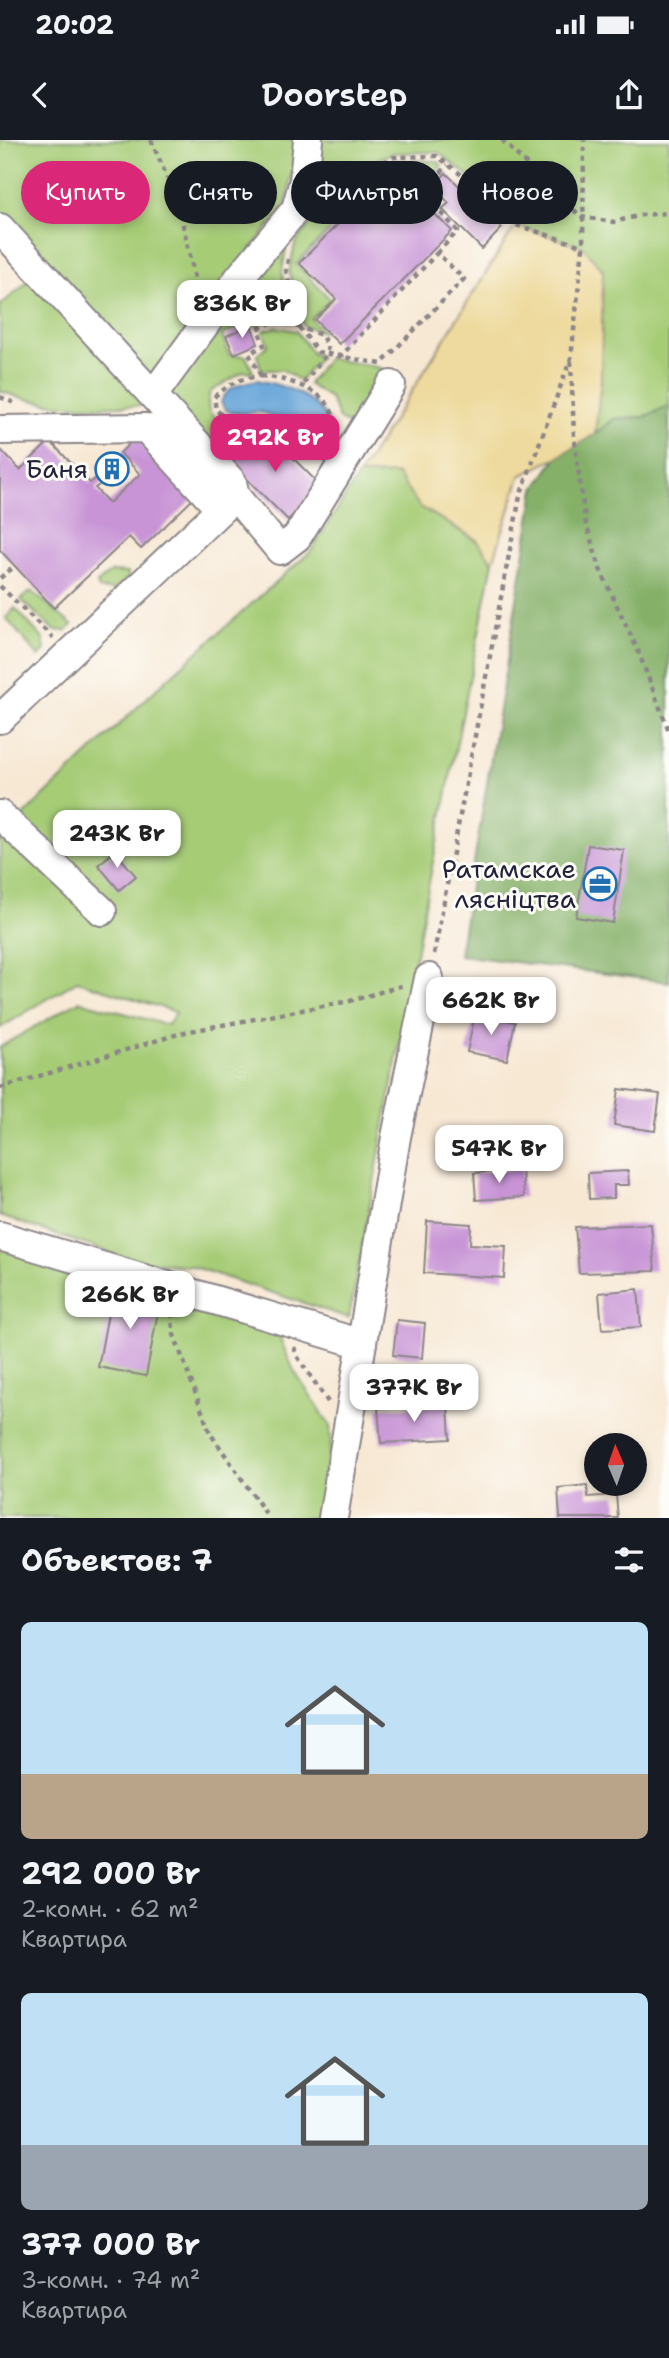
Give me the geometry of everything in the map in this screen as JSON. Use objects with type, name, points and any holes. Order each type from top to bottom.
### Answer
[{"type":"street","points":[[159,387],[296,209],[304,180],[308,140]]},
{"type":"street","points":[[0,228],[232,482],[227,503],[0,719]]},
{"type":"street","points":[[2,430],[145,428],[280,550],[297,537],[391,385]]},
{"type":"street","points":[[0,815],[102,911]]},
{"type":"street","points":[[333,1518],[396,1137],[429,978]]},
{"type":"street","points":[[0,1236],[362,1344]]},
{"type":"path","points":[[151,140],[178,203],[206,324]]},
{"type":"path","points":[[502,140],[582,217],[614,222],[642,215],[669,213]]},
{"type":"path","points":[[584,140],[583,247],[571,358],[574,437],[585,520],[600,569],[638,650],[669,731]]},
{"type":"path","points":[[385,161],[394,157],[437,156],[516,225],[583,247]]},
{"type":"path","points":[[341,356],[457,231],[422,193],[448,165]]},
{"type":"path","points":[[288,258],[286,271],[299,327],[318,352],[381,364],[464,279],[437,253]]},
{"type":"path","points":[[261,376],[249,354],[264,345],[258,329],[274,321],[299,327],[321,335],[328,346],[326,354],[301,387]]},
{"type":"path","points":[[0,1088],[185,1032],[350,1001],[429,978],[520,496],[571,358]]},
{"type":"path","points":[[243,378],[283,378],[301,387],[326,401],[335,418],[334,435],[326,449],[305,451],[265,418],[227,419],[216,410],[214,397],[225,387],[243,378]]},
{"type":"path","points":[[0,578],[15,566]]},
{"type":"path","points":[[0,586],[60,645]]},
{"type":"path","points":[[172,1289],[173,1332],[210,1433],[269,1518]]},
{"type":"path","points":[[287,1323],[297,1356],[348,1431]]},
{"type":"green space","points":[[0,140],[298,140],[294,161],[291,161],[286,204],[277,216],[277,161],[164,161],[164,224],[271,224],[152,379],[0,214]]},
{"type":"green space","points":[[316,140],[669,140],[669,406],[644,417],[614,419],[595,434],[601,379],[582,247],[516,225],[578,224],[578,161],[457,161],[457,167],[438,152],[393,153],[373,161],[310,161]]},
{"type":"green space","points":[[310,224],[336,224],[296,264],[331,300],[311,319],[323,332],[303,326],[289,272],[295,244]]},
{"type":"green space","points":[[283,241],[287,243],[282,273],[292,320],[274,316],[256,326],[253,321],[222,335],[229,355],[246,356],[253,372],[243,372],[210,392],[210,412],[215,418],[230,423],[259,424],[225,459],[165,393]]},
{"type":"green space","points":[[30,279],[142,397],[139,406],[52,404],[0,391],[0,306]]},
{"type":"green space","points":[[276,327],[296,331],[313,354],[320,357],[300,381],[283,370],[261,370],[257,354],[268,345],[263,331]]},
{"type":"green space","points":[[328,358],[381,368],[385,378],[356,429],[339,419],[330,398],[308,384]]},
{"type":"green space","points":[[669,406],[669,982],[459,955],[535,489],[556,458],[614,419],[644,417]]},
{"type":"green space","points":[[397,474],[419,506],[477,541],[493,562],[432,867],[349,1318],[191,1266],[135,1261],[0,1216],[0,1047],[79,1001],[168,1025],[176,1012],[77,981],[0,1028],[0,838],[167,679],[311,551],[359,475]]},
{"type":"green space","points":[[111,572],[128,573],[128,579],[114,590],[99,589],[97,583]]},
{"type":"green space","points":[[31,591],[72,625],[66,631],[54,630],[21,600]]},
{"type":"green space","points":[[15,608],[43,639],[45,650],[39,657],[6,618]]},
{"type":"green space","points":[[0,1249],[200,1306],[279,1336],[294,1371],[330,1425],[331,1443],[320,1518],[0,1518]]},
{"type":"sand","points":[[516,225],[583,247],[603,270],[601,379],[595,434],[520,476],[493,562],[477,540],[419,506],[397,474],[359,475]]},
{"type":"water","points":[[257,380],[289,389],[315,404],[329,421],[325,441],[307,443],[268,414],[232,413],[224,407],[221,402],[227,392],[241,384]]},
{"type":"building","points":[[446,173],[457,184],[457,224],[443,210],[449,203],[443,197],[443,176]]},
{"type":"building","points":[[443,222],[452,231],[339,344],[315,320],[336,299],[299,263],[338,224]]},
{"type":"building","points":[[457,224],[498,224],[502,228],[482,249]]},
{"type":"building","points":[[251,325],[258,344],[234,354],[226,336]]},
{"type":"building","points":[[263,428],[321,486],[288,520],[229,461]]},
{"type":"building","points":[[137,436],[195,497],[141,549],[129,537],[54,608],[0,550],[0,449],[20,470],[50,441],[90,483],[102,473],[97,466],[112,454],[128,472],[112,484],[107,479],[95,488],[109,503],[140,474],[120,453]]},
{"type":"building","name":"Ратамскае лясніцтва","points":[[588,845],[624,850],[613,923],[576,917]]},
{"type":"building","points":[[115,851],[136,876],[119,890],[98,865]]},
{"type":"building","points":[[475,1014],[515,1022],[507,1060],[467,1052]]},
{"type":"building","points":[[619,1089],[660,1094],[655,1131],[614,1125]]},
{"type":"building","points":[[522,1169],[524,1197],[476,1200],[474,1173]]},
{"type":"building","points":[[628,1171],[629,1185],[614,1185],[614,1198],[589,1199],[588,1173]]},
{"type":"building","points":[[427,1221],[471,1224],[470,1244],[506,1246],[504,1278],[424,1273]]},
{"type":"building","points":[[651,1224],[655,1271],[579,1273],[575,1227]]},
{"type":"building","points":[[113,1287],[161,1295],[146,1376],[98,1367]]},
{"type":"building","points":[[638,1289],[641,1327],[602,1329],[599,1293]]},
{"type":"building","points":[[397,1320],[425,1323],[422,1358],[393,1355]]},
{"type":"building","points":[[448,1405],[450,1439],[381,1443],[378,1408]]},
{"type":"building","points":[[584,1485],[584,1496],[616,1496],[618,1518],[560,1518],[558,1488]]},
{"type":"place","name":"Баня","points":[[112,469]]},
{"type":"place","name":"Ратамскае лясніцтва","points":[[600,884]]}]
